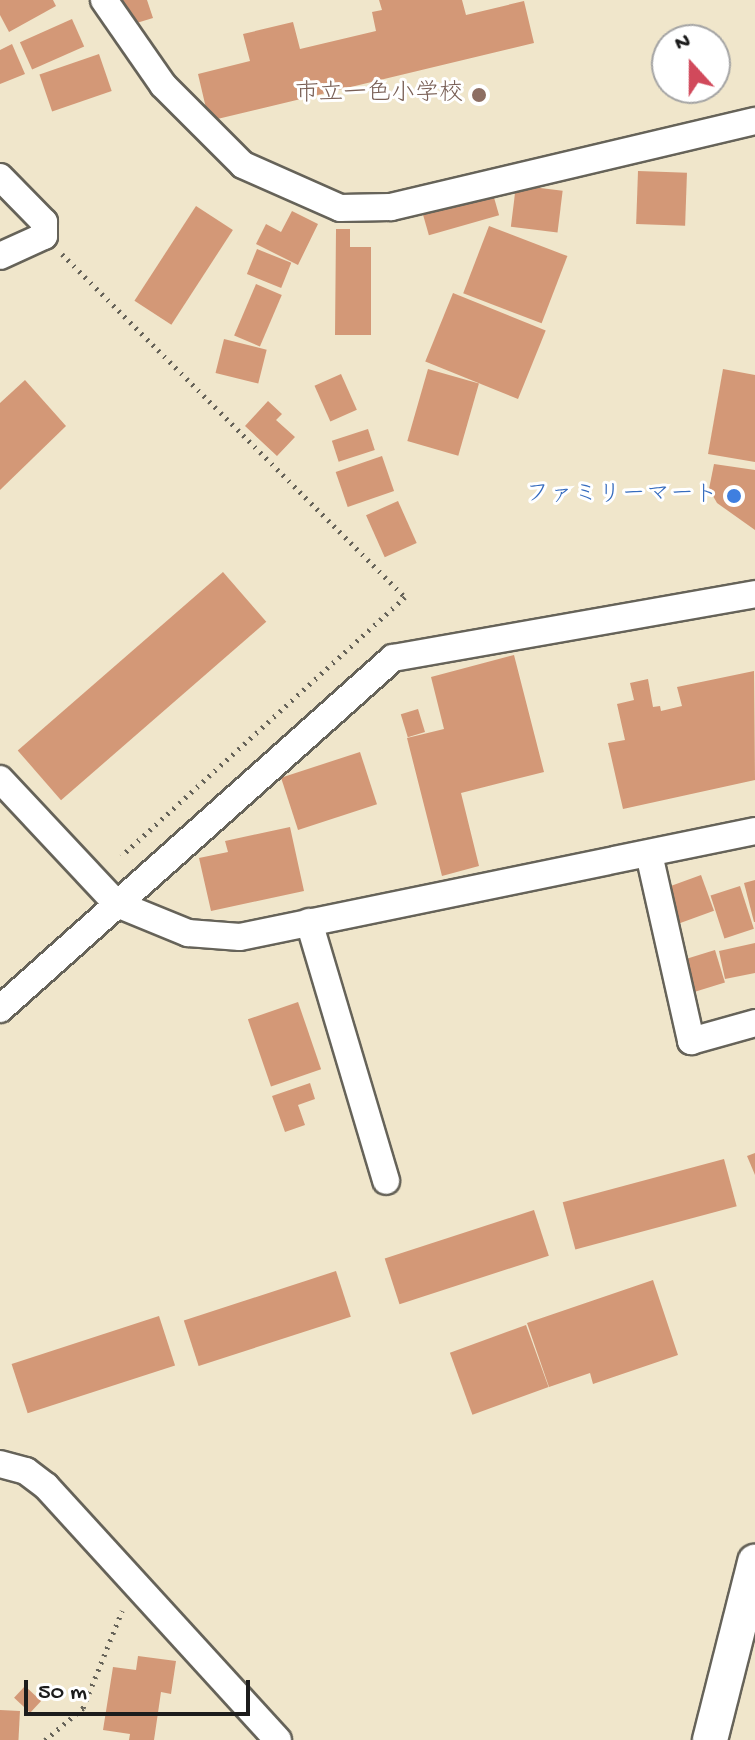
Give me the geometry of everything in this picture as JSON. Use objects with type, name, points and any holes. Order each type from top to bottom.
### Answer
[{"type":"street","points":[[104,0],[163,85],[243,165],[340,208],[391,207],[755,121]]},
{"type":"street","points":[[0,177],[44,222],[44,236],[0,256]]},
{"type":"street","points":[[0,1009],[393,658],[755,594]]},
{"type":"street","points":[[0,779],[117,904],[188,933],[240,937],[755,831]]},
{"type":"street","points":[[649,854],[691,1041],[755,1023]]},
{"type":"street","points":[[309,922],[386,1181]]},
{"type":"street","points":[[0,1464],[26,1471],[46,1486],[278,1740]]},
{"type":"street","points":[[710,1740],[755,1562]]},
{"type":"path","points":[[44,236],[405,597],[121,856]]},
{"type":"path","points":[[45,1740],[83,1708],[118,1628],[129,1577]]},
{"type":"building","points":[[0,0],[53,0],[56,6],[9,32],[0,15]]},
{"type":"building","points":[[121,0],[147,0],[153,18],[130,25]]},
{"type":"building","points":[[379,0],[462,0],[466,15],[524,1],[534,43],[209,121],[198,74],[250,61],[243,34],[293,22],[300,49],[376,31],[372,12],[382,10]]},
{"type":"building","points":[[72,19],[84,46],[32,70],[20,42]]},
{"type":"building","points":[[12,44],[25,74],[0,84],[0,50]]},
{"type":"building","points":[[99,54],[112,91],[52,111],[39,75]]},
{"type":"building","points":[[638,171],[687,173],[685,226],[636,224]]},
{"type":"building","points":[[516,185],[563,191],[558,232],[511,227]]},
{"type":"building","points":[[493,194],[499,215],[429,235],[423,214]]},
{"type":"building","points":[[196,206],[233,230],[171,325],[134,301]]},
{"type":"building","points":[[292,211],[318,224],[298,265],[256,244],[266,224],[281,232]]},
{"type":"building","points":[[489,226],[567,256],[542,323],[463,293]]},
{"type":"building","points":[[336,229],[350,229],[350,247],[371,247],[371,335],[335,335]]},
{"type":"building","points":[[257,249],[291,263],[281,288],[247,274]]},
{"type":"building","points":[[256,284],[282,295],[260,346],[234,336]]},
{"type":"building","points":[[453,293],[546,330],[518,399],[425,362]]},
{"type":"building","points":[[224,339],[267,350],[258,384],[216,373]]},
{"type":"building","points":[[428,369],[479,384],[458,456],[407,441]]},
{"type":"building","points":[[723,369],[755,375],[755,462],[708,454]]},
{"type":"building","points":[[341,374],[357,410],[330,421],[315,386]]},
{"type":"building","points":[[25,380],[66,426],[0,490],[0,403]]},
{"type":"building","points":[[268,401],[282,414],[276,420],[295,437],[277,456],[245,426]]},
{"type":"building","points":[[368,429],[375,450],[339,462],[332,441]]},
{"type":"building","points":[[382,456],[394,491],[348,507],[336,472]]},
{"type":"building","name":"ファミリーマート","points":[[714,464],[755,470],[755,530],[717,503],[709,489]]},
{"type":"building","points":[[398,501],[417,543],[385,557],[366,515]]},
{"type":"building","points":[[223,572],[266,622],[61,800],[18,750]]},
{"type":"building","points":[[514,655],[544,772],[461,793],[479,866],[442,876],[407,738],[444,729],[431,677]]},
{"type":"building","points":[[754,671],[755,780],[623,809],[608,743],[625,740],[617,704],[634,700],[630,683],[648,679],[653,707],[660,706],[661,711],[682,706],[677,687]]},
{"type":"building","points":[[418,709],[425,732],[408,737],[401,714]]},
{"type":"building","points":[[360,752],[377,804],[298,830],[281,778]]},
{"type":"building","points":[[290,827],[304,891],[211,911],[199,858],[228,852],[225,841]]},
{"type":"building","points":[[701,875],[714,911],[675,925],[662,889]]},
{"type":"building","points":[[755,880],[755,922],[754,922],[744,883]]},
{"type":"building","points":[[740,886],[754,929],[724,938],[711,896]]},
{"type":"building","points":[[755,943],[755,973],[725,979],[719,951]]},
{"type":"building","points":[[715,950],[725,983],[688,994],[678,961]]},
{"type":"building","points":[[298,1002],[321,1069],[271,1086],[248,1019]]},
{"type":"building","points":[[310,1083],[315,1099],[298,1105],[305,1125],[285,1132],[272,1096]]},
{"type":"building","points":[[755,1153],[755,1175],[747,1156]]},
{"type":"building","points":[[724,1159],[737,1206],[575,1250],[563,1202]]},
{"type":"building","points":[[534,1210],[549,1256],[400,1304],[385,1259]]},
{"type":"building","points":[[336,1271],[351,1317],[199,1366],[184,1320]]},
{"type":"building","points":[[653,1280],[678,1355],[593,1384],[590,1373],[549,1387],[527,1323]]},
{"type":"building","points":[[159,1316],[175,1365],[28,1413],[12,1364]]},
{"type":"building","points":[[526,1325],[549,1387],[472,1415],[450,1353]]},
{"type":"building","points":[[138,1656],[176,1661],[171,1694],[161,1692],[154,1740],[129,1740],[130,1734],[103,1730],[113,1667],[136,1670]]},
{"type":"building","points":[[25,1686],[41,1701],[30,1713],[14,1698]]},
{"type":"building","points":[[0,1710],[20,1711],[18,1740],[0,1740]]},
{"type":"place","name":"市立一色小学校","points":[[479,95]]},
{"type":"place","name":"ファミリーマート","points":[[734,496]]}]
